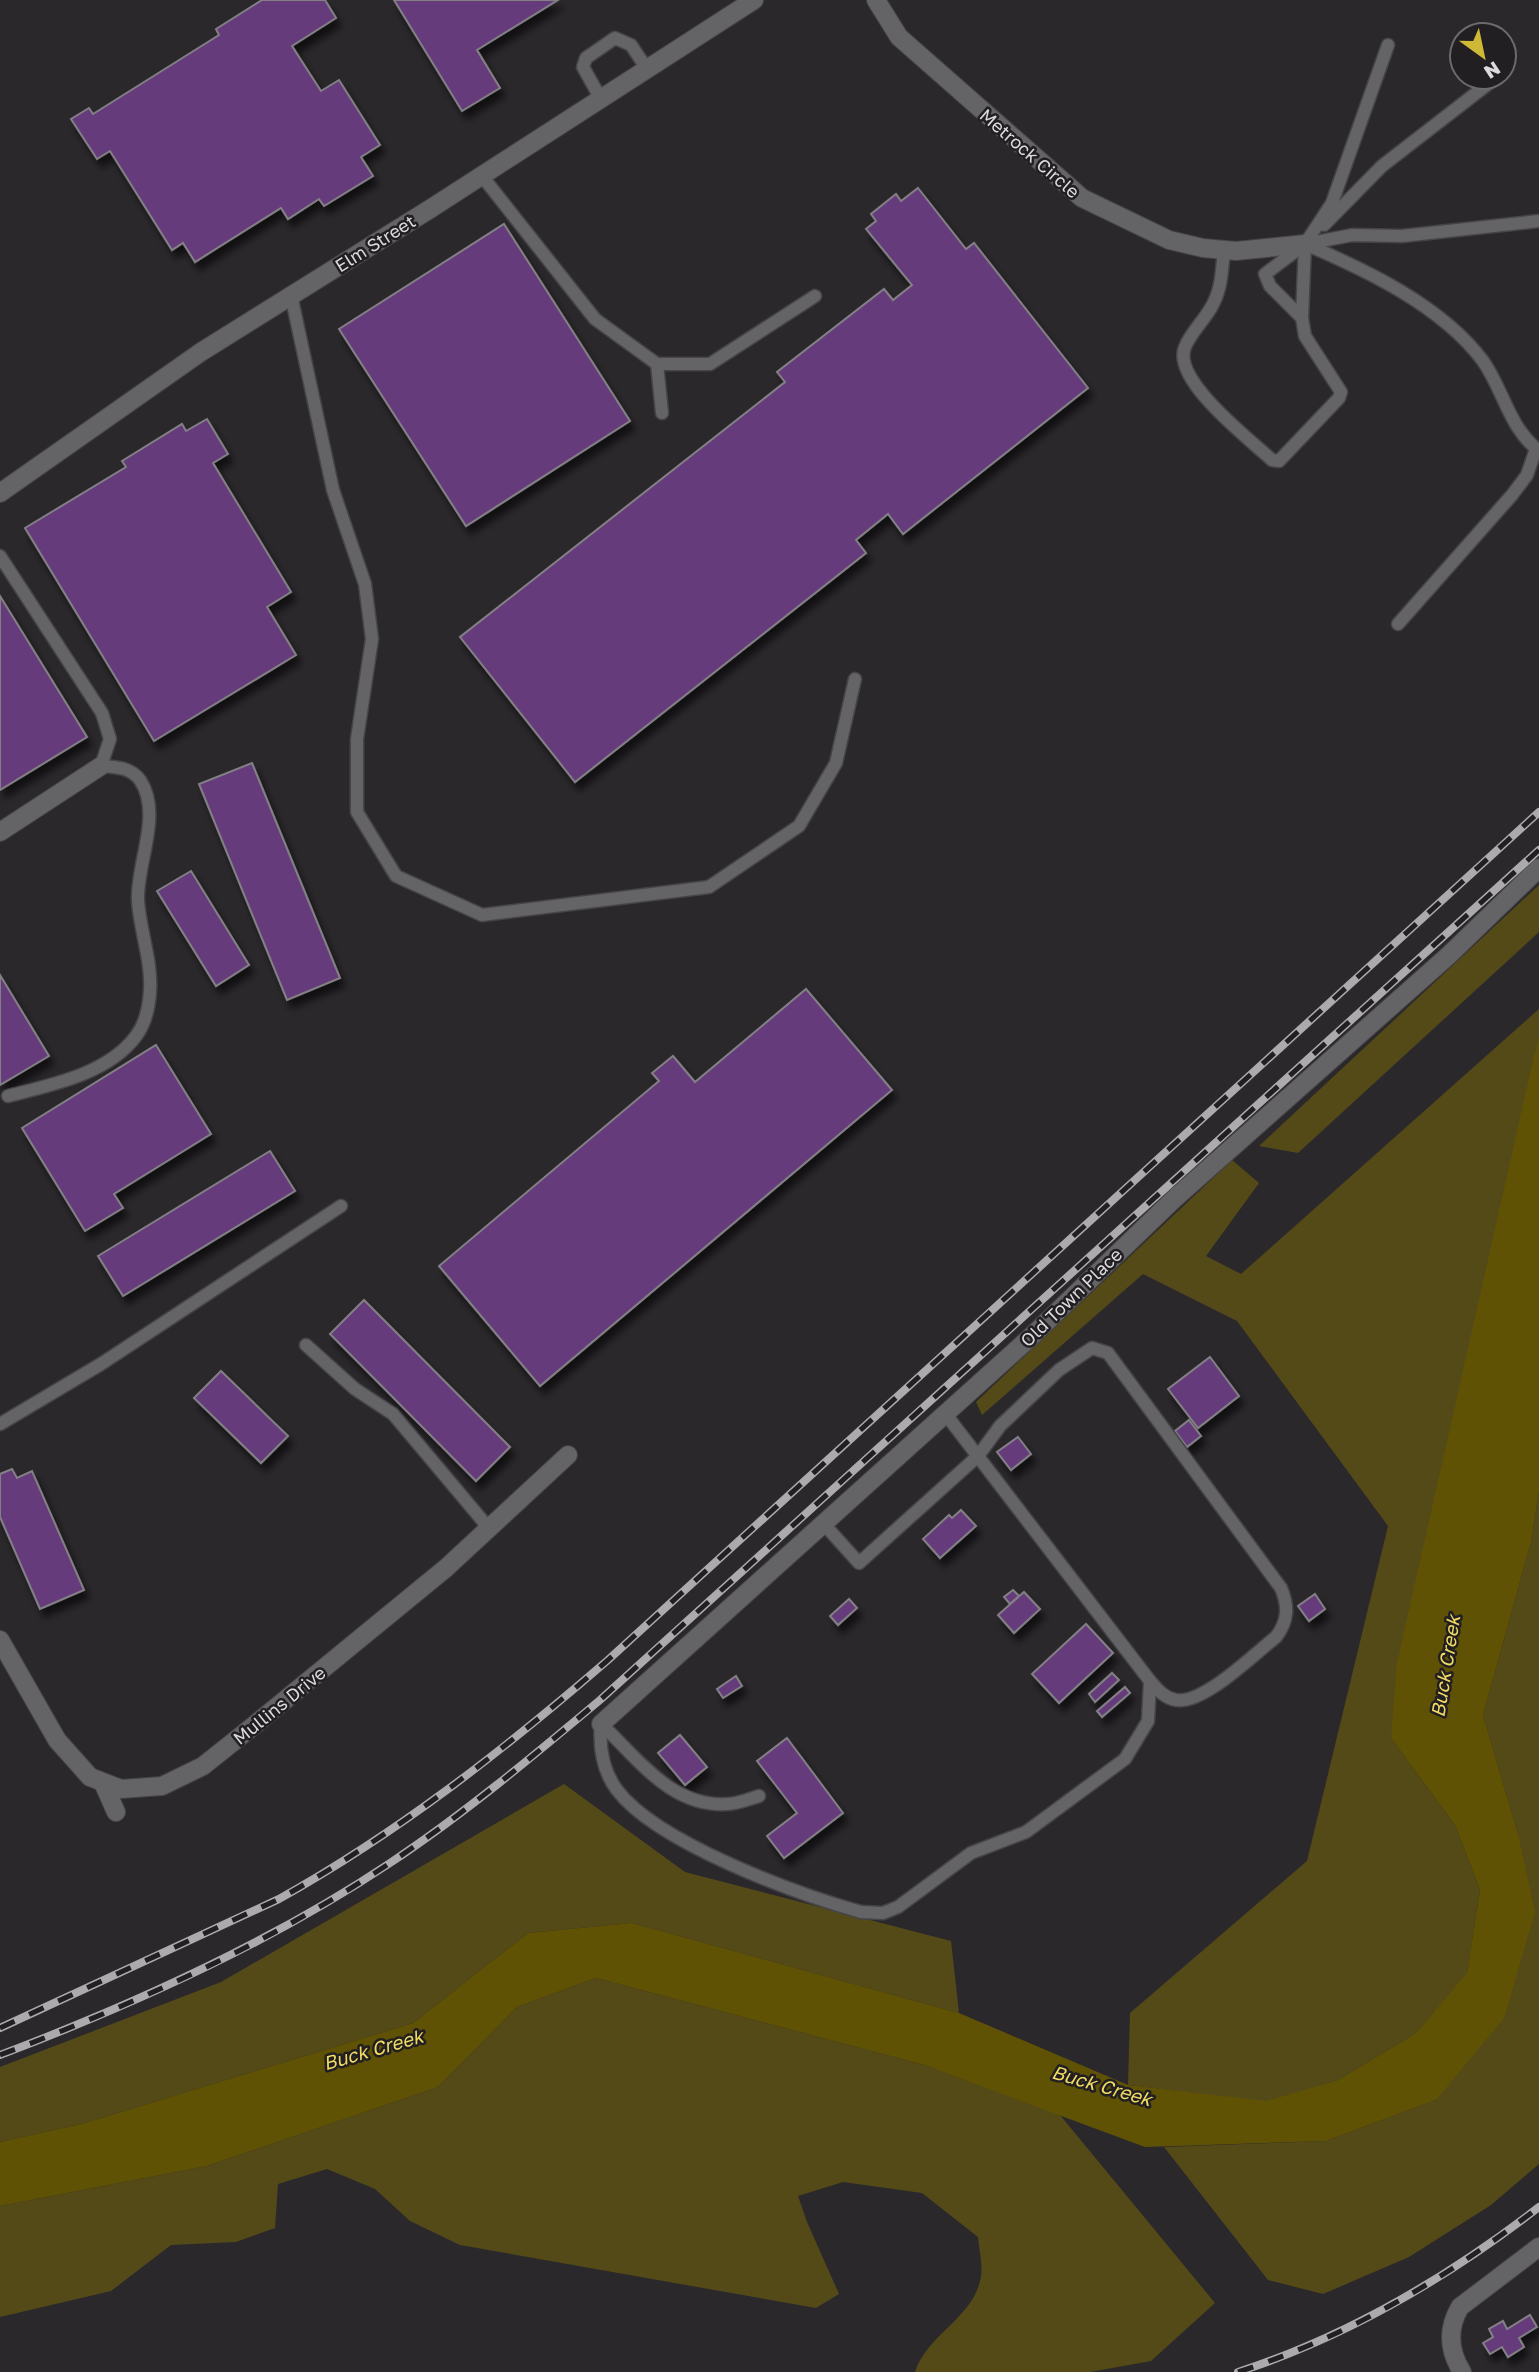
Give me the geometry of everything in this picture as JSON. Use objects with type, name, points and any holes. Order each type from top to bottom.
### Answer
[{"type":"street","name":"Elm Street","points":[[0,493],[160,379],[754,0]]},
{"type":"street","name":"Metrock Circle","points":[[877,0],[899,37],[1082,198],[1169,240],[1224,250],[1306,244]]},
{"type":"street","points":[[0,832],[101,766]]},
{"type":"street","name":"Old Town Place","points":[[601,1724],[944,1412],[1034,1334],[1174,1199],[1449,956],[1539,868]]},
{"type":"street","name":"Mullins Drive","points":[[104,1785],[141,1790],[162,1786],[203,1766],[446,1568],[568,1455]]},
{"type":"street","points":[[0,1640],[57,1740],[90,1777],[104,1785],[116,1812]]},
{"type":"street","points":[[1462,2372],[1454,2355],[1450,2333],[1452,2320],[1460,2307],[1539,2247]]},
{"type":"lane","points":[[601,99],[583,67],[586,58],[615,38],[631,45],[647,69]]},
{"type":"lane","points":[[1224,250],[1220,284],[1214,303],[1184,349],[1183,366],[1188,377],[1204,396],[1272,460],[1284,457],[1339,398],[1341,392],[1305,336],[1302,318],[1306,244],[1332,203],[1388,45]]},
{"type":"lane","points":[[1302,318],[1270,286],[1265,274],[1274,264],[1306,244],[1382,166],[1479,91]]},
{"type":"lane","points":[[482,176],[595,319],[657,364],[710,364],[815,296]]},
{"type":"lane","points":[[1306,244],[1352,235],[1402,236],[1539,221]]},
{"type":"lane","points":[[1306,244],[1368,271],[1462,338],[1482,360],[1496,382],[1510,418],[1537,450],[1527,475],[1512,495],[1398,624]]},
{"type":"lane","points":[[290,295],[333,490],[365,584],[372,639],[357,739],[357,812],[396,876],[482,915],[709,887],[799,826],[836,763],[855,679]]},
{"type":"lane","points":[[657,364],[663,413]]},
{"type":"lane","points":[[0,556],[102,713],[110,740],[101,766],[129,770],[139,780],[146,794],[148,815],[138,897],[140,923],[151,971],[146,1018],[135,1037],[116,1054],[89,1071],[8,1096]]},
{"type":"lane","points":[[0,1424],[101,1364],[341,1206]]},
{"type":"lane","points":[[306,1345],[355,1388],[393,1414],[488,1527]]},
{"type":"lane","points":[[822,1522],[859,1563],[978,1455],[1000,1426],[1079,1354],[1092,1348],[1108,1353],[1281,1588],[1286,1600],[1284,1626],[1276,1637],[1206,1692],[1190,1700],[1175,1700],[1162,1695],[1150,1681],[978,1455],[944,1412]]},
{"type":"lane","points":[[601,1724],[599,1747],[606,1769],[617,1790],[636,1810],[666,1830],[733,1864],[837,1905],[861,1912],[883,1913],[898,1907],[971,1853],[1026,1832],[1125,1759],[1148,1721],[1150,1681]]},
{"type":"lane","points":[[601,1724],[662,1784],[686,1798],[727,1804],[759,1796]]},
{"type":"shaded area","points":[[1539,885],[1539,932],[1298,1153],[1259,1146]]},
{"type":"shaded area","points":[[1539,1009],[1539,1034],[1391,1738],[1455,1825],[1480,1890],[1467,1974],[1416,2033],[1338,2080],[1267,2102],[1128,2085],[1130,2013],[1307,1861],[1388,1526],[1237,1321],[1143,1274],[982,1415],[976,1402],[1232,1160],[1259,1183],[1206,1256],[1241,1274]]},
{"type":"shaded area","points":[[1539,1491],[1539,2164],[1491,2205],[1409,2257],[1323,2294],[1268,2280],[1164,2147],[1326,2141],[1436,2100],[1518,1834],[1483,1715],[1531,1542]]},
{"type":"shaded area","points":[[564,1784],[685,1872],[951,1941],[959,2013],[632,1923],[528,1933],[413,2023],[85,2123],[0,2142],[0,2067],[221,1982]]},
{"type":"shaded area","points":[[596,1978],[924,2065],[1060,2115],[1215,2303],[1151,2361],[1090,2372],[915,2372],[929,2348],[968,2306],[975,2294],[982,2270],[978,2237],[922,2193],[843,2182],[798,2196],[839,2294],[816,2308],[460,2245],[410,2221],[375,2189],[327,2169],[278,2184],[275,2228],[236,2242],[171,2245],[111,2291],[0,2317],[0,2206],[207,2166],[438,2087],[517,2007]]},
{"type":"water","name":"Buck Creek","points":[[1539,1034],[1539,1491],[1531,1542],[1483,1715],[1518,1834],[1535,1912],[1504,2018],[1436,2100],[1326,2141],[1145,2147],[924,2065],[596,1978],[517,2007],[438,2087],[207,2166],[0,2206],[0,2142],[85,2123],[413,2023],[528,1933],[632,1923],[959,2013],[1128,2085],[1267,2101],[1338,2080],[1416,2033],[1467,1973],[1480,1890],[1455,1825],[1391,1738],[1397,1663]]},
{"type":"building","points":[[262,0],[325,0],[336,18],[292,46],[321,91],[339,80],[380,145],[361,157],[373,176],[324,206],[319,199],[288,219],[281,208],[195,262],[183,243],[172,250],[110,151],[97,159],[71,119],[89,108],[93,114],[219,35],[216,29]]},
{"type":"building","points":[[394,0],[558,0],[477,50],[500,88],[462,111]]},
{"type":"building","points":[[918,188],[966,249],[974,243],[1088,388],[903,534],[888,514],[856,540],[866,553],[575,782],[460,637],[785,382],[777,372],[884,289],[893,300],[912,285],[866,229],[876,221],[871,214],[896,194],[901,201]]},
{"type":"building","points":[[504,224],[630,421],[466,526],[339,329]]},
{"type":"building","points":[[207,419],[228,454],[213,463],[291,592],[267,607],[296,655],[154,741],[25,528],[126,467],[122,461],[182,424],[186,431]]},
{"type":"building","points":[[0,596],[87,737],[0,790]]},
{"type":"building","points":[[252,763],[340,978],[287,1000],[199,784]]},
{"type":"building","points":[[191,871],[249,965],[216,986],[157,891]]},
{"type":"building","points":[[0,975],[49,1056],[0,1085]]},
{"type":"building","points":[[806,989],[892,1090],[540,1386],[439,1266],[659,1081],[652,1073],[673,1056],[695,1082]]},
{"type":"building","points":[[156,1045],[211,1134],[114,1194],[123,1208],[85,1231],[22,1128]]},
{"type":"building","points":[[270,1151],[295,1191],[123,1296],[98,1256]]},
{"type":"building","points":[[364,1300],[510,1447],[476,1481],[330,1334]]},
{"type":"building","points":[[1210,1357],[1239,1396],[1198,1428],[1168,1389]]},
{"type":"building","points":[[221,1371],[288,1436],[261,1463],[194,1398]]},
{"type":"building","points":[[1189,1420],[1201,1436],[1187,1447],[1175,1431]]},
{"type":"building","points":[[1018,1437],[1031,1454],[1011,1470],[997,1452]]},
{"type":"building","points":[[12,1469],[17,1478],[32,1471],[84,1590],[40,1609],[0,1517],[0,1474]]},
{"type":"building","points":[[961,1510],[976,1526],[940,1558],[923,1539],[949,1515],[952,1518]]},
{"type":"building","points":[[1013,1590],[1019,1596],[1010,1604],[1004,1597]]},
{"type":"building","points":[[1024,1592],[1040,1609],[1014,1633],[998,1615]]},
{"type":"building","points":[[1315,1594],[1325,1609],[1309,1621],[1298,1606]]},
{"type":"building","points":[[849,1599],[857,1608],[838,1625],[830,1616]]},
{"type":"building","points":[[1086,1624],[1113,1653],[1059,1703],[1032,1674]]},
{"type":"building","points":[[1112,1673],[1119,1680],[1095,1702],[1089,1694]]},
{"type":"building","points":[[736,1676],[742,1686],[723,1698],[717,1689]]},
{"type":"building","points":[[1125,1687],[1130,1693],[1102,1717],[1097,1711]]},
{"type":"building","points":[[680,1735],[707,1767],[685,1785],[658,1753]]},
{"type":"building","points":[[787,1738],[843,1813],[784,1858],[767,1836],[797,1813],[757,1761]]},
{"type":"building","points":[[1530,2315],[1537,2327],[1519,2338],[1524,2347],[1508,2357],[1502,2347],[1490,2354],[1483,2343],[1493,2337],[1489,2329],[1503,2321],[1507,2329]]},
{"type":"railway","points":[[0,2028],[279,1899],[367,1846],[490,1757],[608,1660],[1539,812]]},
{"type":"railway","points":[[0,2055],[151,1993],[297,1920],[390,1863],[497,1784],[600,1700],[1539,850]]},
{"type":"railway","points":[[1238,2372],[1319,2341],[1396,2303],[1469,2258],[1539,2207]]}]
